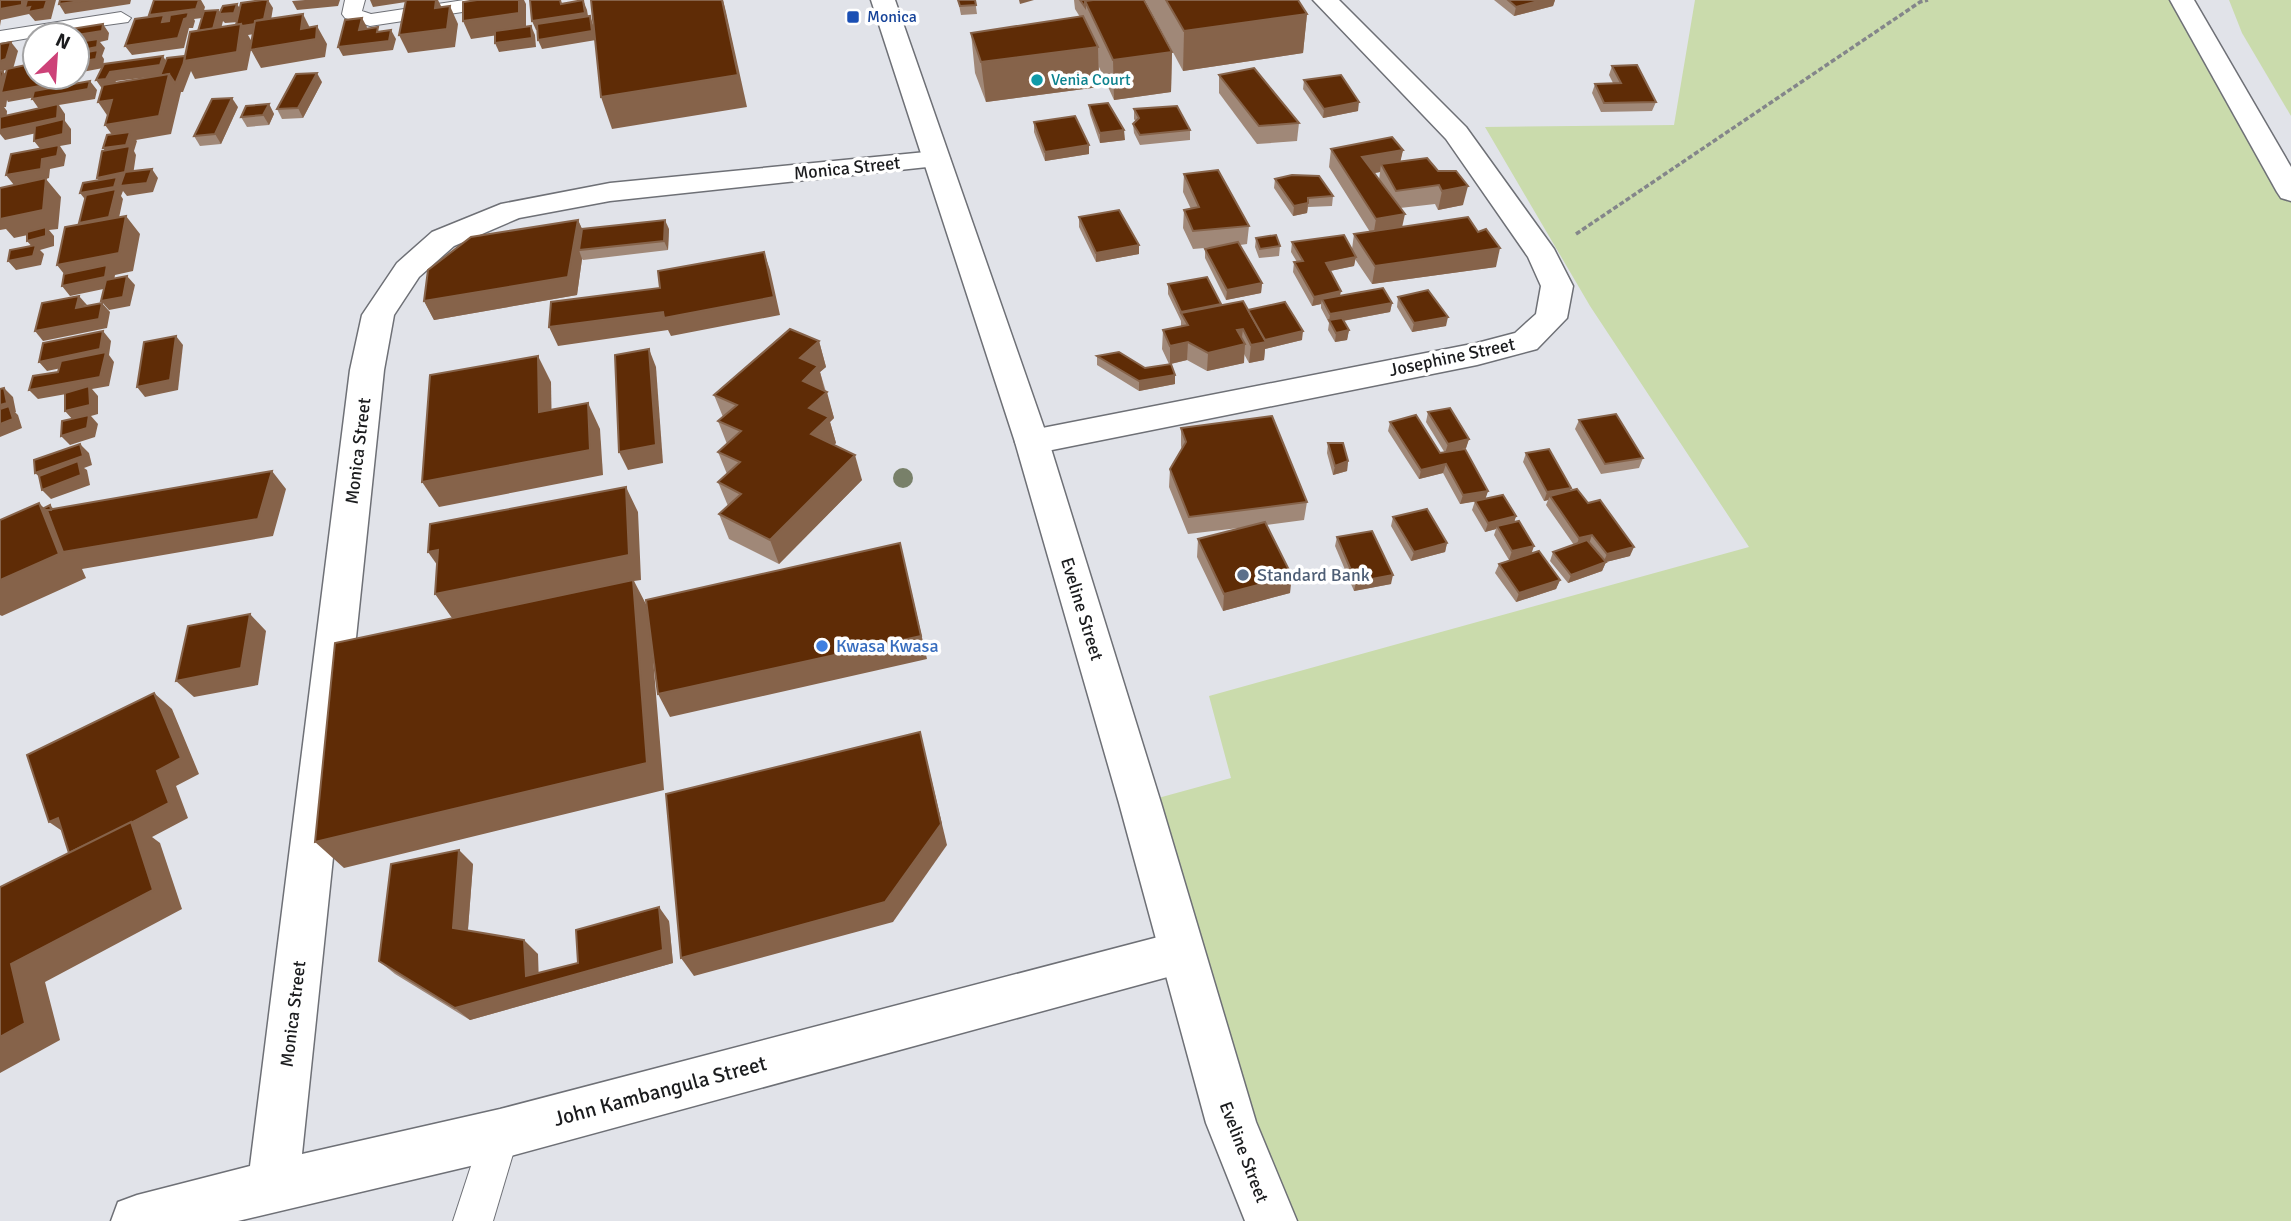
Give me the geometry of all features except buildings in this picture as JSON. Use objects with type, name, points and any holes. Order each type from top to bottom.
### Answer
[{"type":"street","name":"Eveline Street","points":[[883,0],[1032,442],[1140,803],[1231,1123],[1271,1221]]},
{"type":"street","name":"Josephine Street","points":[[1032,442],[1477,354],[1526,341],[1552,318],[1557,286],[1543,256],[1456,133],[1325,0]]},
{"type":"street","points":[[2182,0],[2291,192]]},
{"type":"street","name":"Monica Street","points":[[273,1186],[365,383],[377,316],[408,270],[443,239],[510,210],[610,192],[936,159]]},
{"type":"street","name":"John Kambangula Street","points":[[136,1221],[273,1186],[500,1134],[1181,953]]},
{"type":"lane","points":[[355,0],[352,14],[370,20],[502,0]]},
{"type":"lane","points":[[0,37],[121,18]]},
{"type":"lane","points":[[473,1221],[500,1134]]},
{"type":"path","points":[[1543,256],[1920,2],[1928,0]]},
{"type":"green space","points":[[1695,0],[2182,0],[2291,192],[2291,1221],[1271,1221],[1140,803],[1231,778],[1209,696],[1749,547],[1590,306],[1485,127],[1674,125]]},
{"type":"green space","points":[[2229,0],[2291,0],[2291,116],[2242,33]]},
{"type":"place","name":"Monica","points":[[853,17]]},
{"type":"place","name":"Venia Court","points":[[1037,80]]},
{"type":"place","name":"Standard Bank","points":[[1243,575]]},
{"type":"place","name":"Kwasa Kwasa","points":[[822,646]]}]
